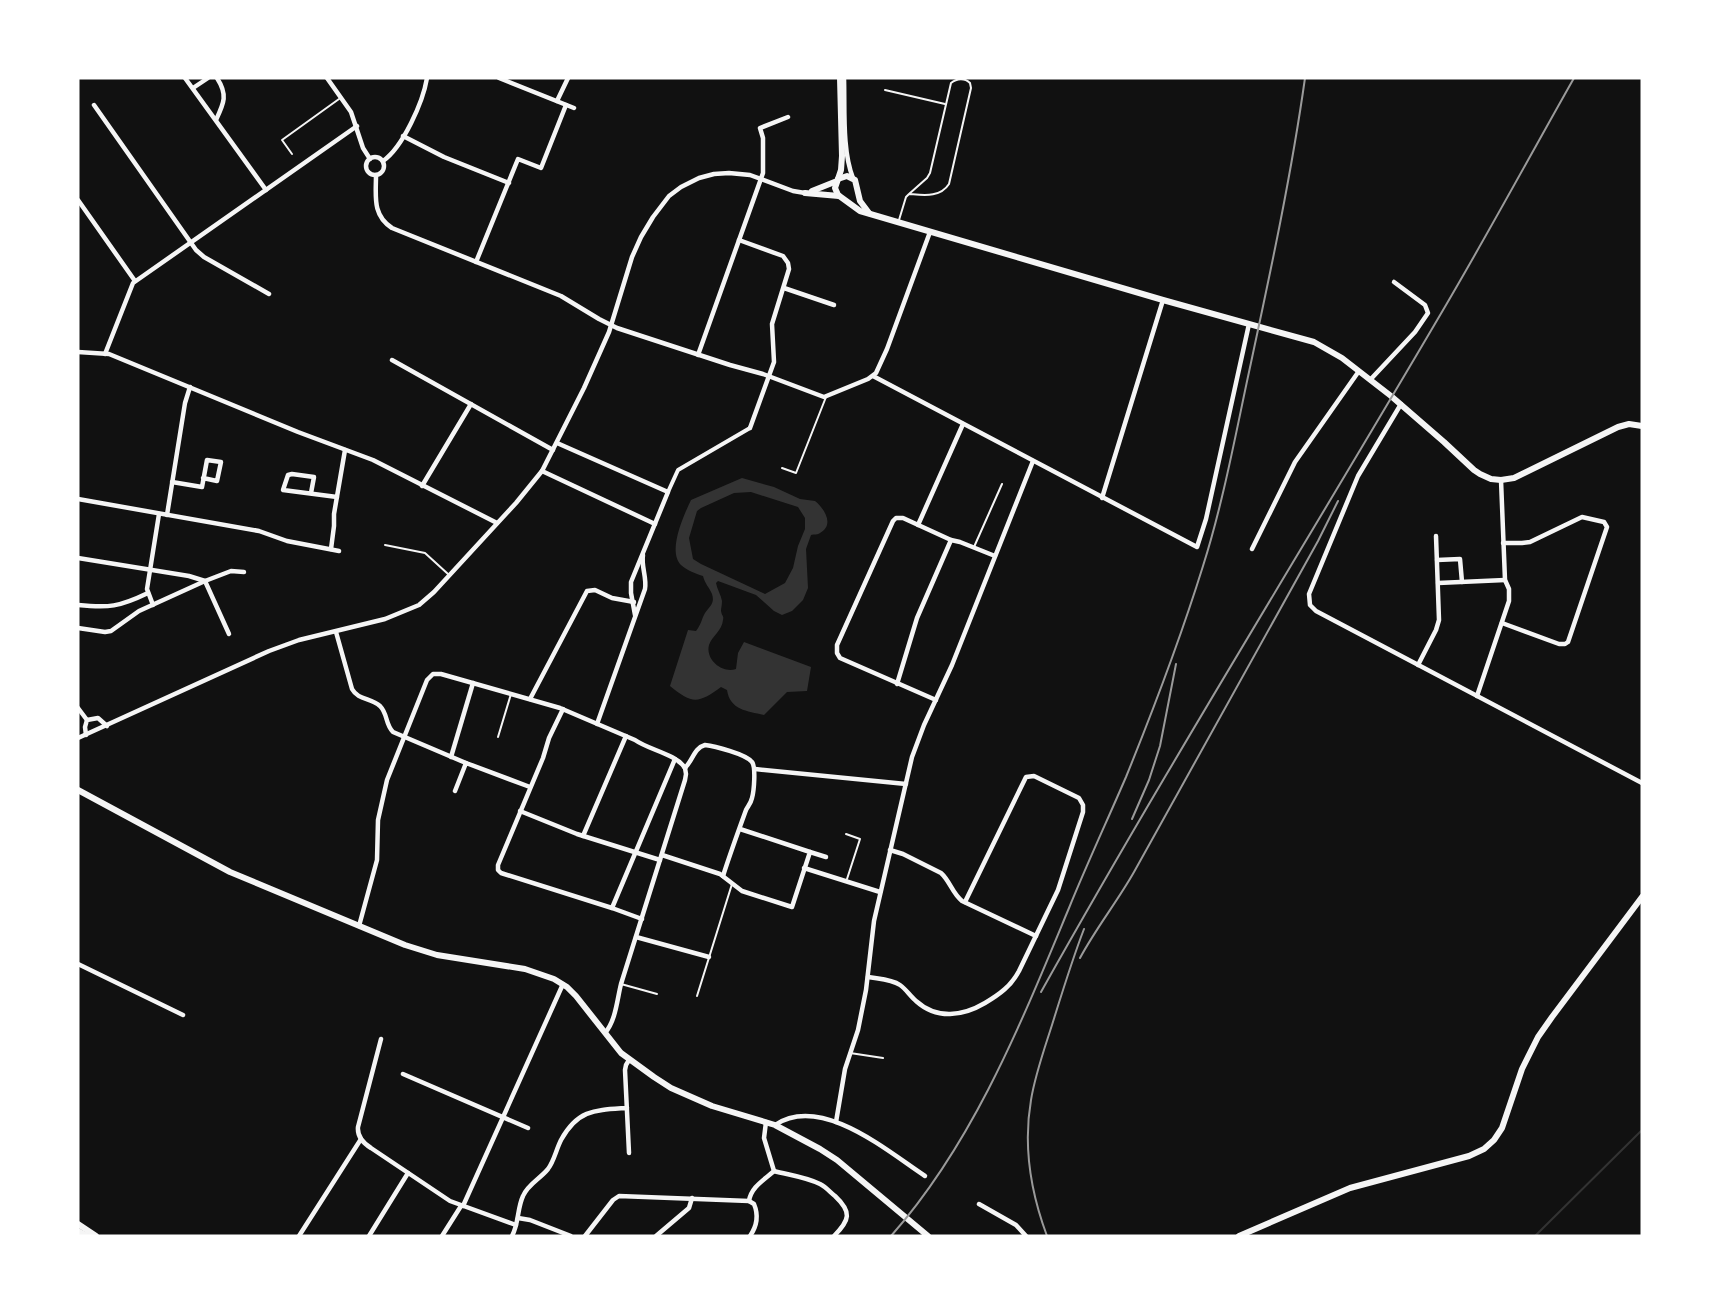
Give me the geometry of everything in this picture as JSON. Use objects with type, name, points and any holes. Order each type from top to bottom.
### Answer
[{"type":"street","points":[[185,78],[266,190]]},
{"type":"street","points":[[193,88],[208,78]]},
{"type":"street","points":[[216,120],[224,96],[222,85],[217,78]]},
{"type":"street","points":[[327,78],[350,109],[363,148],[370,159]]},
{"type":"street","points":[[383,161],[393,153],[420,104],[427,78]]},
{"type":"street","points":[[499,78],[574,108]]},
{"type":"street","points":[[557,101],[568,78]]},
{"type":"street","points":[[842,78],[849,167],[857,183],[860,201],[870,214]]},
{"type":"street","points":[[843,89],[842,156],[835,188],[840,197],[858,210],[1314,342],[1342,357],[1401,404],[1477,472],[1487,477],[1501,480],[1523,474],[1618,427],[1629,424],[1642,426]]},
{"type":"street","points":[[94,105],[191,243],[204,257],[269,294]]},
{"type":"street","points":[[476,262],[518,159],[541,168],[566,105]]},
{"type":"street","points":[[698,355],[761,179],[763,159],[760,128],[788,117]]},
{"type":"street","points":[[105,354],[135,281],[357,126]]},
{"type":"street","points":[[403,136],[440,156],[509,183]]},
{"type":"street","points":[[376,157],[383,161],[384,170],[380,174],[369,174],[366,163],[370,159],[376,157]]},
{"type":"street","points":[[78,738],[269,651],[299,640],[381,620],[415,607],[426,599],[542,471],[612,326],[630,262],[641,237],[652,217],[673,193],[688,182],[714,174],[740,173],[788,190],[805,193],[850,198],[857,190]]},
{"type":"street","points":[[376,175],[376,208],[387,225],[565,298],[612,326],[826,397],[873,376],[887,349],[930,232]]},
{"type":"street","points":[[805,193],[846,176],[853,178]]},
{"type":"street","points":[[78,200],[135,281]]},
{"type":"street","points":[[635,615],[630,584],[676,472],[750,428],[770,377],[775,358],[772,324],[789,269],[788,263],[785,257],[739,240]]},
{"type":"street","points":[[1370,380],[1416,332],[1428,313],[1425,306],[1394,282]]},
{"type":"street","points":[[784,288],[834,305]]},
{"type":"street","points":[[1102,498],[1163,300]]},
{"type":"street","points":[[873,376],[1197,547],[1206,519],[1248,324]]},
{"type":"street","points":[[78,352],[105,354],[377,462],[497,523]]},
{"type":"street","points":[[392,360],[553,450]]},
{"type":"street","points":[[1252,549],[1296,462],[1359,371]]},
{"type":"street","points":[[167,515],[185,403],[190,387]]},
{"type":"street","points":[[422,486],[471,404]]},
{"type":"street","points":[[1401,404],[1358,476],[1309,594],[1311,607],[1316,612],[1642,783]]},
{"type":"street","points":[[918,525],[963,423]]},
{"type":"street","points":[[557,443],[668,492]]},
{"type":"street","points":[[331,549],[345,450]]},
{"type":"street","points":[[172,482],[202,486],[203,478],[207,460],[221,462],[218,481],[203,478]]},
{"type":"street","points":[[836,1122],[844,1073],[859,1025],[880,892],[918,740],[950,670],[1033,461]]},
{"type":"street","points":[[542,471],[655,524]]},
{"type":"street","points":[[311,493],[314,477],[288,475],[283,490],[337,497]]},
{"type":"street","points":[[1477,696],[1509,601],[1509,589],[1505,580],[1501,480]]},
{"type":"street","points":[[78,499],[259,531],[291,542],[339,551]]},
{"type":"street","points":[[153,605],[148,593],[159,514]]},
{"type":"street","points":[[1502,623],[1559,644],[1568,642],[1607,527],[1604,522],[1582,517],[1530,542],[1503,543]]},
{"type":"street","points":[[936,700],[840,658],[837,647],[896,518],[995,556]]},
{"type":"street","points":[[1418,665],[1438,623],[1436,536]]},
{"type":"street","points":[[897,684],[917,618],[951,540]]},
{"type":"street","points":[[597,724],[646,583],[642,563],[644,552]]},
{"type":"street","points":[[78,558],[194,577],[205,581],[229,634]]},
{"type":"street","points":[[1437,560],[1461,559],[1462,582]]},
{"type":"street","points":[[78,628],[111,631],[132,615],[205,581],[231,571],[244,572]]},
{"type":"street","points":[[1438,584],[1505,580]]},
{"type":"street","points":[[530,699],[587,591],[595,590],[612,598],[633,602],[641,601]]},
{"type":"street","points":[[78,604],[118,606],[148,593]]},
{"type":"street","points":[[336,632],[353,692],[356,696],[372,700],[379,705],[385,712],[389,728],[393,732],[530,787]]},
{"type":"street","points":[[358,926],[377,860],[379,809],[388,776],[429,678],[433,674],[441,674],[563,709],[636,740],[644,746],[681,762],[686,774],[611,1023],[605,1033]]},
{"type":"street","points":[[451,757],[473,683]]},
{"type":"street","points":[[78,708],[87,720]]},
{"type":"street","points":[[563,709],[549,738],[498,865],[498,870],[501,873],[642,919]]},
{"type":"street","points":[[87,720],[98,718],[107,726]]},
{"type":"street","points":[[86,735],[87,720]]},
{"type":"street","points":[[583,836],[626,736]]},
{"type":"street","points":[[685,768],[696,750],[705,745],[744,756],[752,762],[755,769],[752,799],[731,849],[723,876]]},
{"type":"street","points":[[612,908],[675,759]]},
{"type":"street","points":[[455,790],[466,763]]},
{"type":"street","points":[[755,769],[906,784]]},
{"type":"street","points":[[868,977],[899,984],[929,1010],[946,1015],[978,1007],[1008,987],[1036,936],[1062,878],[1083,812],[1082,802],[1076,795],[1034,776],[1026,777],[965,902]]},
{"type":"street","points":[[78,790],[230,872],[358,926],[425,952],[525,969],[550,977],[563,984],[576,996],[615,1046],[629,1060],[663,1083],[685,1094],[722,1110],[775,1125],[826,1152],[927,1236]]},
{"type":"street","points":[[520,811],[583,836],[723,876],[742,891],[792,907],[810,852]]},
{"type":"street","points":[[740,829],[826,857]]},
{"type":"street","points":[[890,850],[941,873],[946,877],[955,895],[965,902],[1036,936]]},
{"type":"street","points":[[804,868],[880,892]]},
{"type":"street","points":[[1239,1236],[1350,1188],[1468,1156],[1488,1146],[1504,1123],[1519,1075],[1538,1037],[1642,897]]},
{"type":"street","points":[[636,937],[709,957]]},
{"type":"street","points":[[78,964],[183,1015]]},
{"type":"street","points":[[442,1236],[462,1206],[563,984]]},
{"type":"street","points":[[381,1039],[358,1127],[361,1139],[447,1199],[516,1225]]},
{"type":"street","points":[[629,1060],[625,1070],[629,1153]]},
{"type":"street","points":[[403,1074],[528,1128]]},
{"type":"street","points":[[512,1236],[524,1194],[530,1185],[549,1168],[562,1139],[578,1120],[593,1111],[627,1108]]},
{"type":"street","points":[[775,1125],[785,1119],[796,1117],[816,1117],[836,1122],[871,1140],[925,1176]]},
{"type":"street","points":[[766,1122],[764,1138],[774,1171]]},
{"type":"street","points":[[299,1236],[361,1139]]},
{"type":"street","points":[[749,1201],[751,1191],[774,1171]]},
{"type":"street","points":[[774,1171],[820,1184],[842,1203],[846,1210],[846,1220],[844,1226],[834,1236]]},
{"type":"street","points":[[369,1236],[408,1173]]},
{"type":"street","points":[[585,1236],[617,1197],[624,1196],[749,1201],[754,1204],[757,1218],[750,1236]]},
{"type":"street","points":[[656,1236],[689,1208],[692,1198]]},
{"type":"street","points":[[979,1204],[1016,1225],[1026,1236]]},
{"type":"street","points":[[518,1218],[530,1220],[571,1236]]},
{"type":"street","points":[[78,1224],[96,1236]]},
{"type":"street","points":[[78,1232],[87,1236]]},
{"type":"lane","points":[[898,222],[905,200],[909,194],[927,178],[930,173],[950,85],[952,81],[966,80],[970,83],[971,88],[950,184],[938,194],[909,194]]},
{"type":"lane","points":[[885,90],[945,104]]},
{"type":"lane","points":[[292,154],[282,140],[342,97]]},
{"type":"lane","points":[[782,468],[796,473],[826,397]]},
{"type":"lane","points":[[974,548],[1002,484]]},
{"type":"lane","points":[[385,545],[425,553],[449,576]]},
{"type":"lane","points":[[498,737],[511,694]]},
{"type":"lane","points":[[846,834],[860,839],[846,882]]},
{"type":"lane","points":[[697,996],[732,884]]},
{"type":"lane","points":[[621,984],[657,994]]},
{"type":"lane","points":[[850,1053],[883,1058]]},
{"type":"shaded area","points":[[742,478],[774,487],[800,499],[815,501],[822,508],[826,517],[827,526],[824,530],[811,535],[806,549],[808,588],[803,600],[792,611],[782,615],[756,595],[718,581],[716,583],[722,601],[723,618],[721,627],[709,645],[708,651],[712,661],[721,668],[736,669],[738,653],[744,642],[811,667],[807,691],[787,692],[764,715],[736,706],[727,690],[721,687],[706,697],[695,700],[684,696],[670,686],[688,630],[696,631],[713,600],[703,576],[686,569],[677,559],[678,533],[691,500]],"holes":[[[751,492],[798,507],[805,518],[805,529],[793,568],[785,583],[765,594],[693,559],[689,538],[697,511],[701,508],[734,493]]]},
{"type":"waterway","points":[[1535,1236],[1641,1131]]},
{"type":"railway","points":[[891,1236],[921,1200],[947,1161],[971,1121],[1013,1038],[1126,777],[1195,593],[1217,518],[1228,470],[1280,225],[1305,78]]},
{"type":"railway","points":[[1041,992],[1140,819],[1446,305],[1574,78]]},
{"type":"railway","points":[[1080,958],[1134,872],[1338,501]]},
{"type":"railway","points":[[1132,819],[1149,780],[1160,746],[1176,664]]},
{"type":"railway","points":[[1047,1236],[1030,1169],[1029,1117],[1040,1062],[1084,929]]}]
